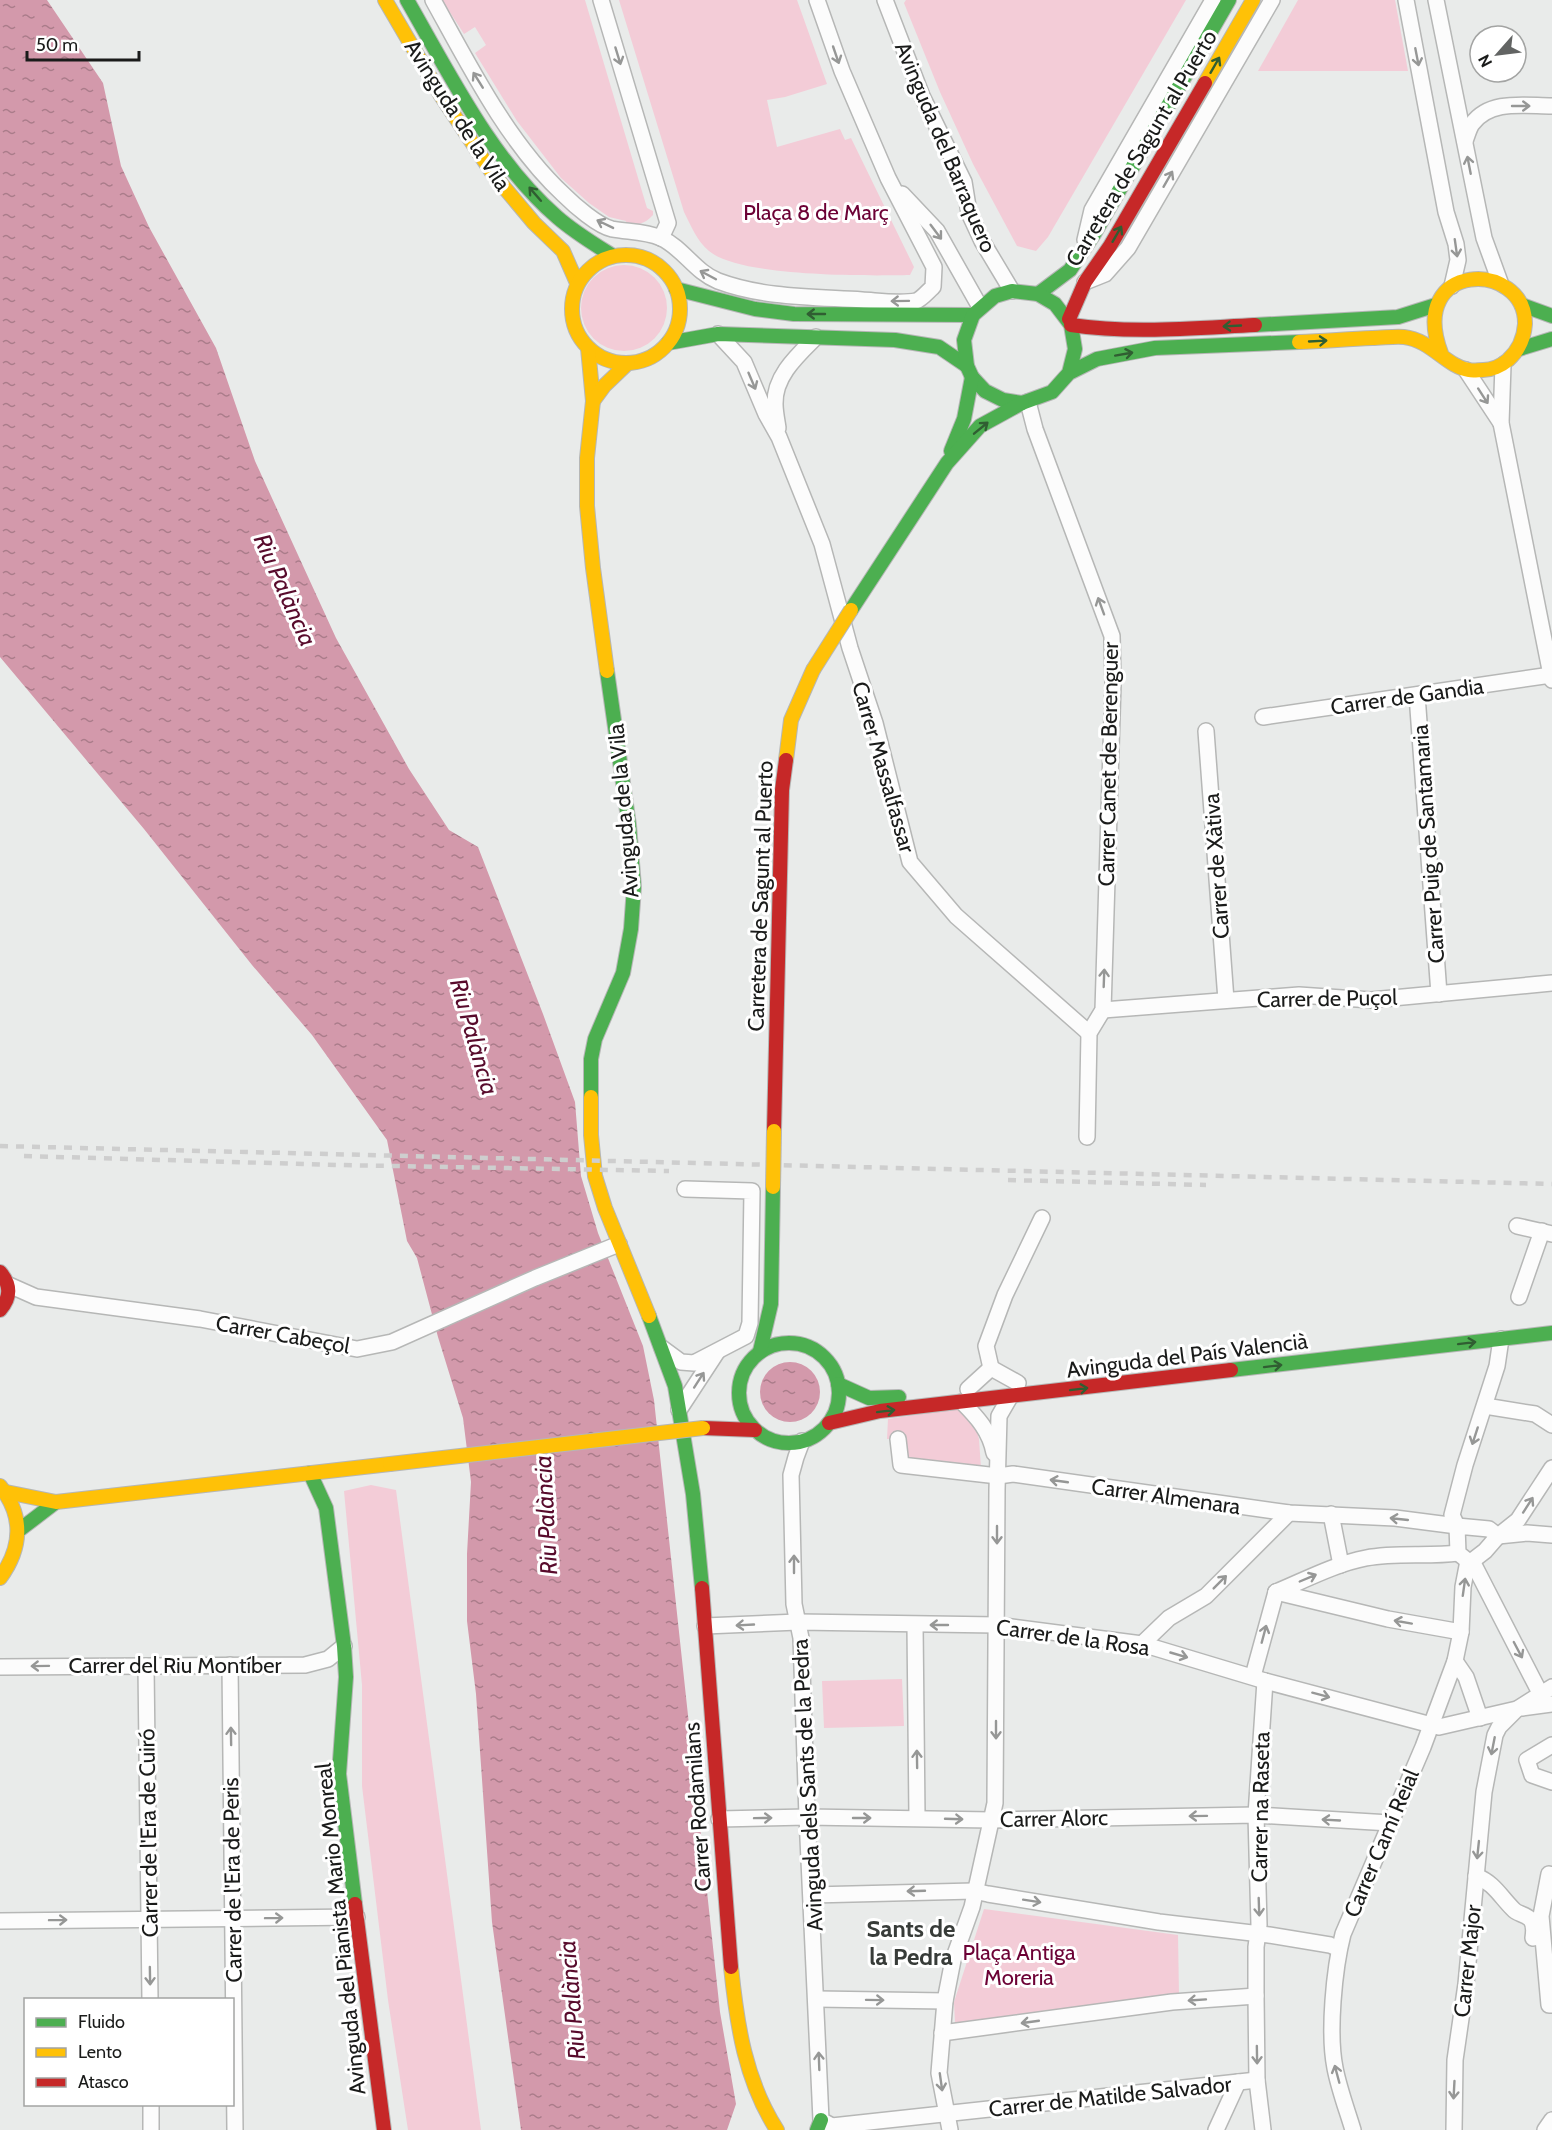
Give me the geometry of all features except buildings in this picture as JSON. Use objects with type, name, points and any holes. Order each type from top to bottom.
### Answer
[{"type":"street","name":"Avinguda de la Vila","points":[[385,0],[440,94],[493,174],[534,223],[563,251],[577,283]]},
{"type":"street","name":"Avinguda de la Vila","points":[[407,0],[458,87],[511,166],[549,210],[580,236],[613,255]]},
{"type":"street","name":"Avinguda de la Vila","points":[[434,0],[475,76],[525,153],[563,195],[609,228],[661,238]]},
{"type":"street","points":[[602,0],[668,223],[661,238],[701,272],[719,281],[755,290],[796,296],[896,302],[918,301],[933,287],[934,267],[888,178],[842,71],[817,0]]},
{"type":"street","name":"Avinguda del Barraquero","points":[[885,0],[922,96],[964,182],[969,213],[982,241],[1012,291]]},
{"type":"street","points":[[1083,251],[1092,210],[1213,0]]},
{"type":"street","name":"Carretera de Sagunt al Puerto","points":[[1038,294],[1070,270],[1083,251],[1229,0]]},
{"type":"street","name":"Carretera de Sagunt al Puerto","points":[[1070,322],[1085,282],[1110,246],[1252,0]]},
{"type":"street","points":[[1085,282],[1106,274],[1128,248],[1272,0]]},
{"type":"street","points":[[1406,0],[1446,212],[1456,244],[1458,260],[1452,286],[1436,305],[1432,330],[1442,353]]},
{"type":"street","points":[[1436,0],[1484,238],[1500,282]]},
{"type":"street","points":[[1465,142],[1472,124],[1490,108],[1552,106]]},
{"type":"street","points":[[888,178],[937,231],[976,311]]},
{"type":"street","points":[[613,255],[639,256],[652,261],[666,273],[676,289],[680,308],[675,333],[668,343],[650,357],[628,363],[606,360],[588,348],[581,340],[572,319],[571,306],[577,283],[592,266],[613,255]]},
{"type":"street","points":[[1452,286],[1477,277],[1500,282],[1513,291],[1522,305],[1526,327],[1519,349],[1503,365],[1485,371],[1466,370]]},
{"type":"street","points":[[676,289],[755,309],[794,314],[976,311]]},
{"type":"street","points":[[970,371],[964,340],[976,311],[994,296],[1012,291],[1038,294],[1055,304],[1070,322],[1075,349],[1069,373]]},
{"type":"street","points":[[1070,322],[1097,329],[1151,330],[1398,317],[1436,305]]},
{"type":"street","points":[[1522,305],[1552,316]]},
{"type":"street","points":[[668,343],[718,334],[895,340],[928,345],[939,348],[970,371],[986,391],[1003,400],[1025,403],[1052,393],[1069,373],[1097,359],[1155,348],[1404,337],[1424,342],[1466,370],[1501,423]]},
{"type":"street","name":"Carrer Massalfassar","points":[[718,334],[744,362],[766,414],[779,437],[822,544],[850,648],[874,723],[910,862],[956,916],[1089,1033]]},
{"type":"street","name":"Carrer Massalfassar","points":[[779,437],[774,405],[776,391],[791,361],[816,337]]},
{"type":"street","points":[[1519,349],[1552,339]]},
{"type":"street","name":"Avinguda de la Vila","points":[[588,348],[593,400],[587,458],[587,506],[634,887],[631,929],[623,973],[595,1039],[590,1081],[595,1176],[605,1209],[662,1348],[675,1386],[680,1410]]},
{"type":"street","points":[[593,400],[628,363]]},
{"type":"street","points":[[1503,365],[1501,423],[1552,678]]},
{"type":"street","name":"Carretera de Sagunt al Puerto","points":[[947,463],[964,419],[970,371]]},
{"type":"street","name":"Carretera de Sagunt al Puerto","points":[[760,1351],[771,1304],[782,790],[791,720],[813,670],[947,463],[980,426],[1025,403]]},
{"type":"street","name":"Carrer Canet de Berenguer","points":[[1025,403],[1112,636],[1113,683],[1102,1010],[1089,1033],[1087,1137]]},
{"type":"street","name":"Carrer de Gandia","points":[[1263,717],[1552,678]]},
{"type":"street","name":"Carrer Puig de Santamaria","points":[[1417,695],[1439,994]]},
{"type":"street","name":"Carrer de Xàtiva","points":[[1206,731],[1226,1000]]},
{"type":"street","name":"Carrer de Puçol","points":[[1102,1010],[1299,995],[1371,1000],[1552,983]]},
{"type":"street","points":[[662,1348],[681,1362],[694,1362],[746,1336],[750,1323],[752,1191],[685,1189]]},
{"type":"street","points":[[1018,1383],[991,1368],[986,1346],[1005,1295],[1042,1218]]},
{"type":"street","points":[[1517,1226],[1547,1232],[1519,1297]]},
{"type":"street","name":"Carrer Cabeçol","points":[[4,1279],[36,1297],[200,1319],[357,1349],[392,1342],[535,1278],[619,1244]]},
{"type":"street","points":[[3,1307],[9,1295],[4,1279]]},
{"type":"street","name":"Carrer Cabeçol","points":[[3,1307],[36,1297]]},
{"type":"street","points":[[771,1304],[790,1334],[825,1357],[838,1384],[838,1405],[829,1423],[817,1434],[802,1441],[788,1443],[765,1437],[755,1430],[745,1419],[738,1394],[744,1370],[760,1351],[778,1343],[790,1334]]},
{"type":"street","name":"Avinguda del País Valencià","points":[[829,1423],[1018,1383],[1552,1322]]},
{"type":"street","name":"Avinguda del País Valencià","points":[[838,1384],[864,1397],[880,1399],[1010,1397],[1552,1333]]},
{"type":"street","points":[[1501,1339],[1497,1366],[1452,1515],[1466,1558],[1546,1690],[1518,1709]]},
{"type":"street","points":[[680,1410],[718,1351]]},
{"type":"street","points":[[991,1368],[965,1396],[992,1443],[998,1476]]},
{"type":"street","points":[[703,1428],[727,1410],[738,1394]]},
{"type":"street","points":[[950,2130],[939,2073],[945,2001],[953,1960],[972,1906],[995,1803],[999,1416],[1010,1397]]},
{"type":"street","points":[[1485,1406],[1535,1414],[1552,1425]]},
{"type":"street","name":"Carrer Rodamilans","points":[[680,1410],[693,1494],[726,1920],[738,2025],[750,2076],[766,2113],[767,2130]]},
{"type":"street","points":[[3,1489],[56,1502],[310,1473],[332,1480],[390,1464],[703,1428],[755,1430]]},
{"type":"street","name":"Carrer Almenara","points":[[898,1439],[902,1465],[998,1476],[1013,1474],[1289,1513],[1395,1518],[1489,1529],[1498,1536]]},
{"type":"street","name":"Avinguda dels Sants de la Pedra","points":[[802,1441],[791,1475],[794,1604],[801,1638],[807,1817],[817,1999],[819,2125]]},
{"type":"street","points":[[1276,1592],[1341,1565],[1367,1558],[1392,1554],[1466,1558],[1485,1551],[1498,1536],[1518,1520],[1552,1468]]},
{"type":"street","name":"Avinguda del Pianista Mario Monreal","points":[[310,1473],[326,1508],[344,1646],[346,1677],[339,1774],[384,2130]]},
{"type":"street","name":"Avinguda del Pianista Mario Monreal","points":[[326,1508],[332,1480]]},
{"type":"street","points":[[0,1578],[12,1560],[18,1531],[15,1511],[3,1489]]},
{"type":"street","points":[[18,1531],[56,1502]]},
{"type":"street","points":[[1142,1644],[1169,1618],[1206,1596],[1289,1513]]},
{"type":"street","points":[[1331,1514],[1341,1565]]},
{"type":"street","points":[[1498,1536],[1527,1533],[1552,1535]]},
{"type":"street","name":"Carrer Camí Reial","points":[[1353,2130],[1334,2057],[1333,2026],[1339,1949],[1342,1934],[1432,1725],[1455,1661],[1461,1632],[1466,1558]]},
{"type":"street","points":[[1276,1592],[1379,1617],[1461,1632]]},
{"type":"street","name":"Carrer na Raseta","points":[[1263,2130],[1257,2080],[1256,1996],[1259,1678],[1276,1592]]},
{"type":"street","name":"Carrer de la Rosa","points":[[705,1626],[798,1623],[997,1625],[1142,1644],[1432,1725]]},
{"type":"street","points":[[915,1625],[917,1817]]},
{"type":"street","name":"Carrer del Riu Montíber","points":[[0,1667],[305,1665],[328,1659],[344,1646]]},
{"type":"street","points":[[1455,1661],[1466,1677],[1480,1718]]},
{"type":"street","name":"Carrer de l'Era de Peris","points":[[230,1665],[234,1998]]},
{"type":"street","name":"Carrer de l'Era de Cuiró","points":[[146,1666],[150,1998]]},
{"type":"street","points":[[1432,1725],[1439,1727],[1518,1709],[1552,1704]]},
{"type":"street","name":"Carrer Major","points":[[1454,2130],[1455,2060],[1466,1984],[1484,1792],[1495,1736],[1499,1727],[1518,1709]]},
{"type":"street","points":[[1552,1745],[1527,1760],[1532,1774],[1552,1782]]},
{"type":"street","name":"Carrer Alorc","points":[[719,1819],[917,1817],[991,1820],[1256,1815],[1390,1822]]},
{"type":"street","points":[[1549,1874],[1541,1916],[1550,2005],[1552,2005]]},
{"type":"street","points":[[1476,1876],[1492,1885],[1514,1911],[1529,1918],[1534,1926],[1533,1945],[1545,1962]]},
{"type":"street","points":[[812,1895],[974,1891],[1159,1922],[1258,1934],[1339,1949]]},
{"type":"street","points":[[0,1921],[357,1917]]},
{"type":"street","points":[[942,2034],[1172,2002],[1256,1996]]},
{"type":"street","points":[[817,1999],[945,2001]]},
{"type":"street","name":"Carrer de l'Era de Peris","points":[[234,2024],[235,2130]]},
{"type":"street","name":"Carrer de Matilde Salvador","points":[[819,2125],[832,2126],[1257,2080]]},
{"type":"street","points":[[1216,2130],[1238,2082]]},
{"type":"street","points":[[151,2106],[151,2130]]},
{"type":"street","name":"Carrer Rodamilans","points":[[766,2113],[777,2130]]},
{"type":"street","points":[[1545,2130],[1552,2120]]},
{"type":"green space","points":[[442,0],[585,0],[647,208],[653,211],[650,218],[640,224],[625,226],[626,221],[609,217],[561,178],[517,121],[475,53],[486,45],[475,27],[464,34]]},
{"type":"green space","name":"Plaça 8 de Març","points":[[619,0],[797,0],[827,84],[767,100],[777,147],[840,129],[845,140],[851,138],[914,267],[910,275],[836,275],[775,270],[725,260],[709,251],[701,243],[684,212]]},
{"type":"green space","points":[[906,0],[1186,0],[1048,237],[1036,251],[1017,246],[973,164],[940,92],[904,3]]},
{"type":"green space","points":[[1298,0],[1395,0],[1408,71],[1258,71]]},
{"type":"green space","points":[[624,265],[640,269],[654,278],[663,292],[667,308],[663,324],[654,338],[640,347],[624,351],[608,347],[594,338],[585,324],[581,308],[585,292],[594,278],[608,269]]},
{"type":"green space","points":[[956,1409],[973,1418],[979,1439],[981,1468],[907,1461],[898,1439],[887,1439],[888,1419]]},
{"type":"green space","points":[[371,1485],[396,1490],[481,2130],[408,2130],[388,2000],[362,1786],[362,1685],[344,1491]]},
{"type":"green space","points":[[902,1679],[904,1726],[824,1728],[822,1681]]},
{"type":"green space","name":"Plaça Antiga Moreria","points":[[984,1909],[1178,1935],[1179,1995],[955,2023],[954,2002]]},
{"type":"water","name":"Riu Palància","points":[[0,0],[47,0],[103,83],[121,166],[149,227],[216,348],[255,461],[336,638],[409,769],[449,830],[478,847],[575,1102],[581,1176],[598,1233],[643,1346],[654,1400],[720,2012],[736,2104],[727,2130],[521,2130],[492,1922],[476,1694],[467,1621],[467,1554],[471,1482],[463,1418],[417,1258],[407,1241],[387,1140],[312,1035],[0,657]]},
{"type":"water","points":[[790,1362],[807,1367],[815,1375],[820,1392],[815,1409],[807,1417],[790,1422],[773,1417],[765,1409],[760,1392],[765,1375],[773,1367]]},
{"type":"railway","points":[[0,1146],[1552,1184]]},
{"type":"railway","points":[[24,1156],[669,1171]]},
{"type":"railway","points":[[1008,1180],[1206,1185]]},
{"type":"traffic: fast","points":[[407,0],[473,115],[512,170],[557,217],[613,256]]},
{"type":"traffic: fast","points":[[1038,294],[1070,270],[1094,234],[1229,0]]},
{"type":"traffic: fast","points":[[676,289],[755,309],[794,314],[973,315]]},
{"type":"traffic: fast","points":[[1069,373],[1075,349],[1071,325],[1055,304],[1038,294],[1012,291],[995,296],[973,315],[964,340],[967,366],[972,377],[985,391],[1003,400],[1022,403],[1052,392],[1069,373],[1097,359],[1155,348],[1299,342]]},
{"type":"traffic: fast","points":[[1255,325],[1398,317],[1436,305]]},
{"type":"traffic: fast","points":[[1522,305],[1552,316]]},
{"type":"traffic: fast","points":[[668,343],[718,334],[895,340],[939,347],[967,366]]},
{"type":"traffic: fast","points":[[1519,349],[1552,339]]},
{"type":"traffic: fast","points":[[951,451],[964,419],[972,377]]},
{"type":"traffic: fast","points":[[851,610],[947,463],[980,426],[1022,403]]},
{"type":"traffic: fast","points":[[591,1097],[591,1059],[595,1039],[623,973],[631,929],[634,887],[629,825],[607,671]]},
{"type":"traffic: fast","points":[[760,1351],[771,1304],[773,1187]]},
{"type":"traffic: fast","points":[[649,1316],[675,1386],[693,1494],[702,1588]]},
{"type":"traffic: fast","points":[[1231,1370],[1552,1333]]},
{"type":"traffic: fast","points":[[789,1343],[817,1351],[831,1365],[839,1393],[831,1421],[817,1435],[789,1443],[761,1435],[747,1421],[739,1393],[747,1365],[761,1351],[789,1343]]},
{"type":"traffic: fast","points":[[838,1384],[869,1398],[899,1397]]},
{"type":"traffic: fast","points":[[310,1473],[326,1508],[344,1646],[346,1677],[339,1774],[355,1904]]},
{"type":"traffic: fast","points":[[18,1531],[56,1502]]},
{"type":"traffic: fast","points":[[817,2130],[821,2120]]},
{"type":"traffic: slow","points":[[385,0],[440,94],[493,174],[534,223],[563,251],[577,283]]},
{"type":"traffic: slow","points":[[1205,83],[1253,0]]},
{"type":"traffic: slow","points":[[626,255],[647,259],[664,271],[676,288],[680,309],[676,330],[664,347],[647,359],[626,363],[605,359],[588,347],[576,330],[572,309],[576,288],[588,271],[605,259],[626,255]]},
{"type":"traffic: slow","points":[[1299,342],[1404,337],[1422,343],[1461,368],[1489,369],[1508,360],[1520,344],[1525,324],[1520,303],[1507,288],[1490,281],[1470,280],[1452,286],[1440,300],[1435,322],[1441,353]]},
{"type":"traffic: slow","points":[[588,348],[593,401],[587,458],[587,506],[607,671]]},
{"type":"traffic: slow","points":[[593,401],[604,386],[628,363]]},
{"type":"traffic: slow","points":[[813,670],[851,610]]},
{"type":"traffic: slow","points":[[786,760],[791,720],[813,670]]},
{"type":"traffic: slow","points":[[591,1097],[591,1135],[595,1176],[605,1208],[649,1316]]},
{"type":"traffic: slow","points":[[773,1187],[774,1131]]},
{"type":"traffic: slow","points":[[390,1464],[703,1428]]},
{"type":"traffic: slow","points":[[6,1492],[56,1502],[390,1464]]},
{"type":"traffic: slow","points":[[0,1486],[13,1509],[17,1532],[13,1555],[0,1578]]},
{"type":"traffic: slow","points":[[731,1967],[744,2052],[757,2092],[777,2130]]},
{"type":"traffic: jam","points":[[1069,319],[1085,282],[1110,246],[1205,83]]},
{"type":"traffic: jam","points":[[1071,325],[1140,330],[1255,325]]},
{"type":"traffic: jam","points":[[774,1131],[782,790],[786,760]]},
{"type":"traffic: jam","points":[[0,1272],[8,1286],[8,1296],[0,1310]]},
{"type":"traffic: jam","points":[[829,1423],[880,1411],[1231,1370]]},
{"type":"traffic: jam","points":[[703,1428],[755,1430]]},
{"type":"traffic: jam","points":[[702,1588],[731,1967]]},
{"type":"traffic: jam","points":[[355,1904],[384,2130]]},
{"type":"district","name":"Sants de la Pedra","points":[[911,1943]]}]
